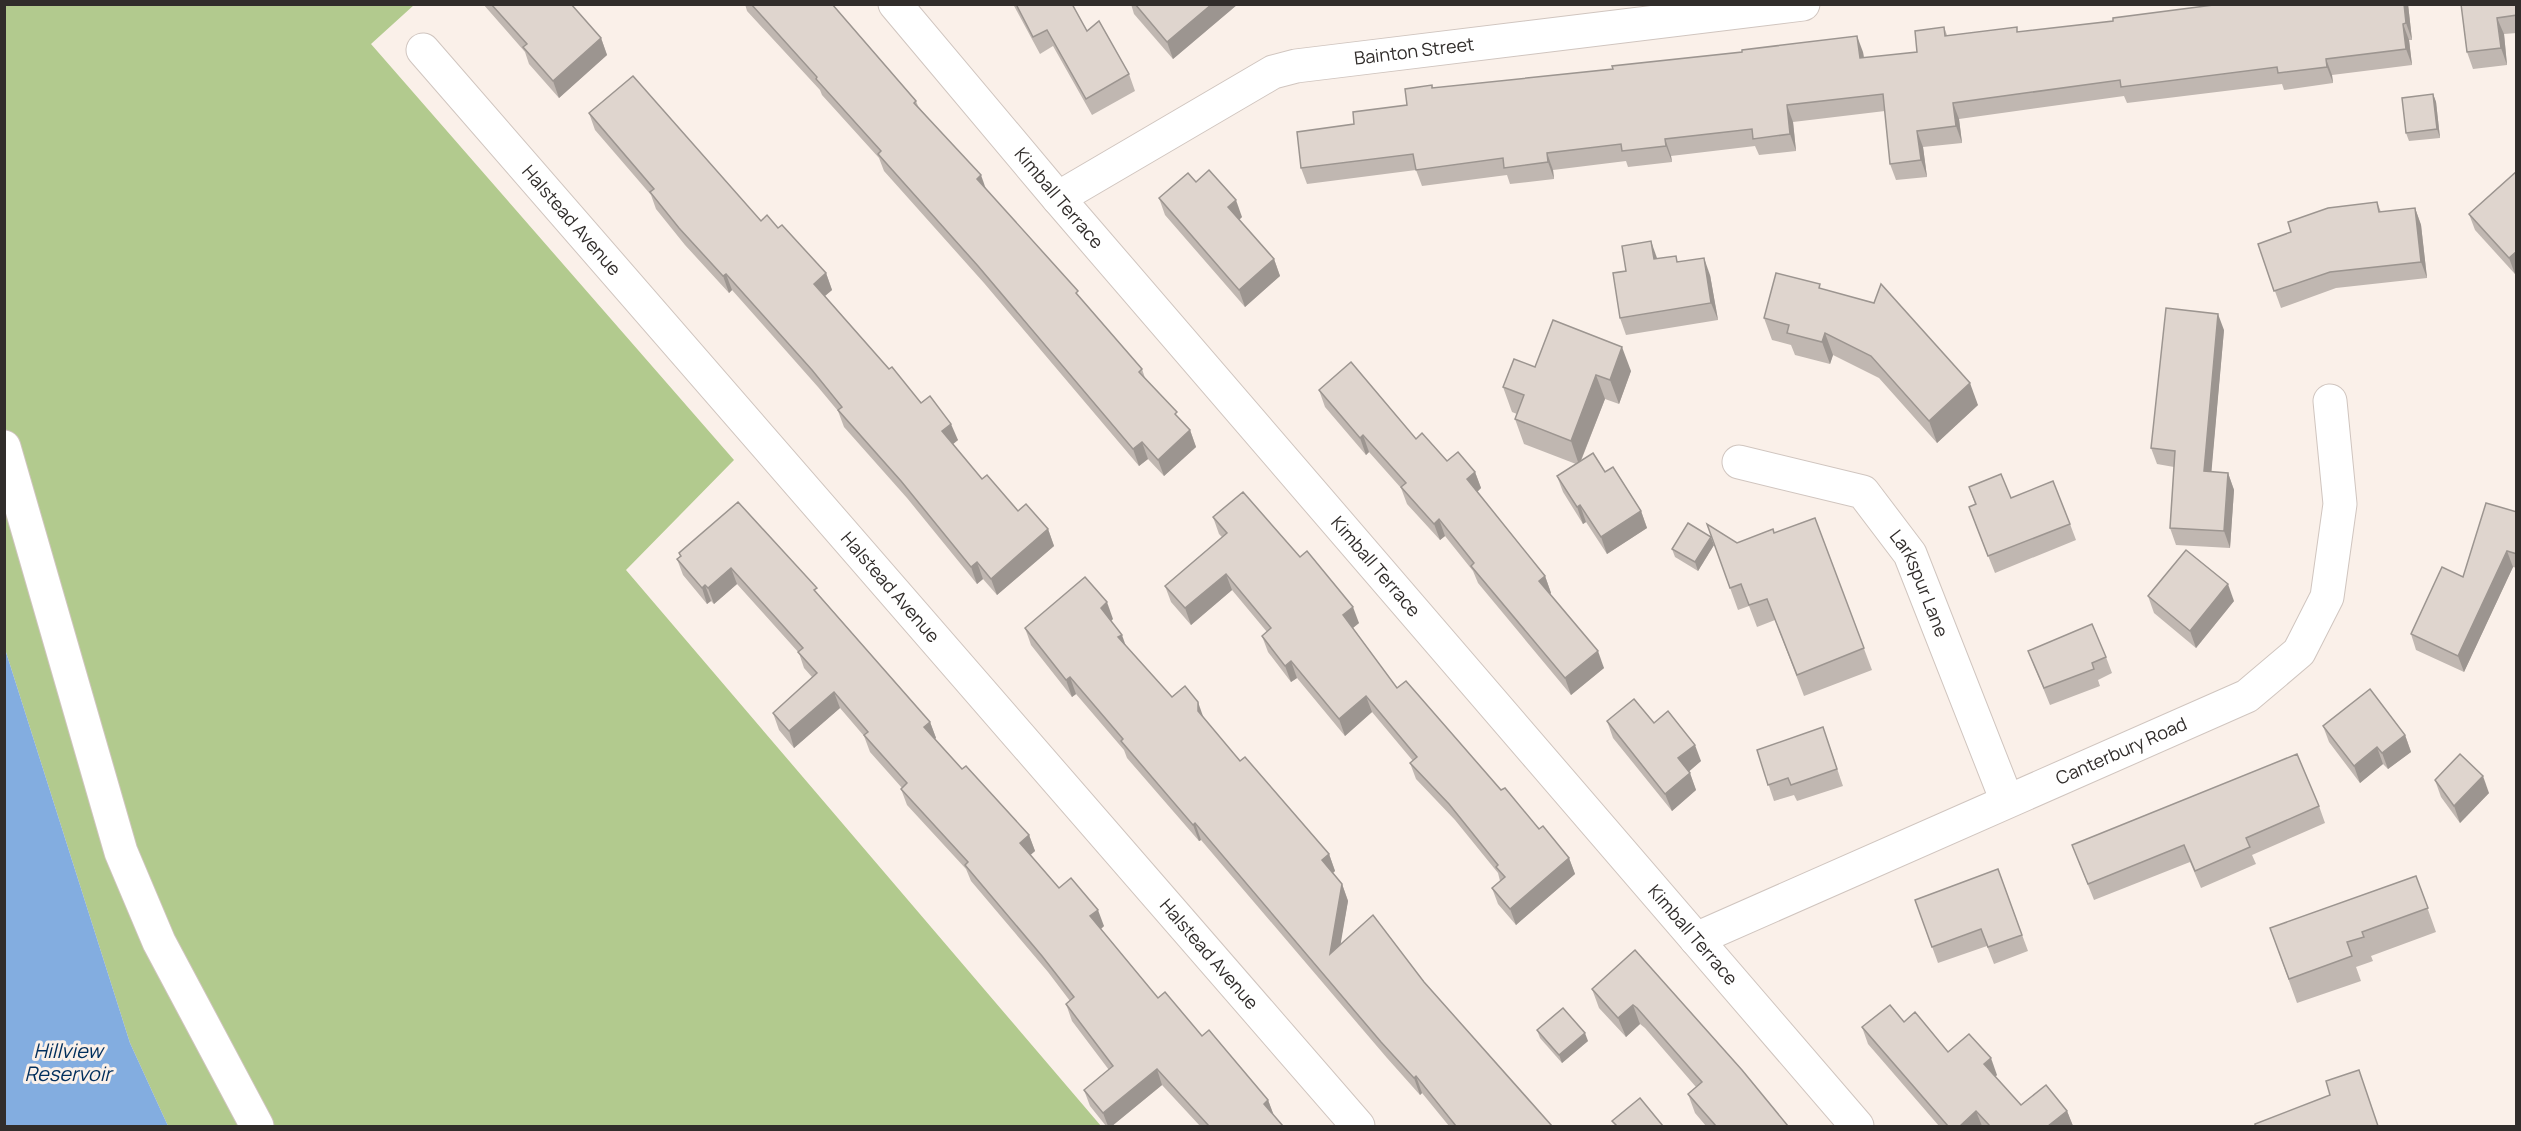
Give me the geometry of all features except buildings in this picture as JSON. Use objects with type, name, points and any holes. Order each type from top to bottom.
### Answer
[{"type":"street","name":"Kimball Terrace","points":[[895,4],[1058,198],[1857,1126]]},
{"type":"street","name":"Bainton Street","points":[[1058,198],[1273,72],[1296,66],[1803,4]]},
{"type":"street","name":"Halstead Avenue","points":[[423,50],[1358,1126]]},
{"type":"street","name":"Canterbury Road","points":[[1696,939],[2247,696],[2299,651],[2327,597],[2340,504],[2331,401]]},
{"type":"street","points":[[4,447],[122,852],[159,942],[257,1126]]},
{"type":"street","name":"Larkspur Lane","points":[[1739,462],[1863,492],[1910,554],[2007,801]]},
{"type":"green space","name":"Hillview Reservoir","points":[[4,5],[414,5],[371,44],[734,460],[626,570],[1101,1126],[168,1126],[130,1043],[5,649]]},
{"type":"water","name":"Hillview Reservoir","points":[[5,649],[130,1043],[168,1126],[5,1126]]}]
